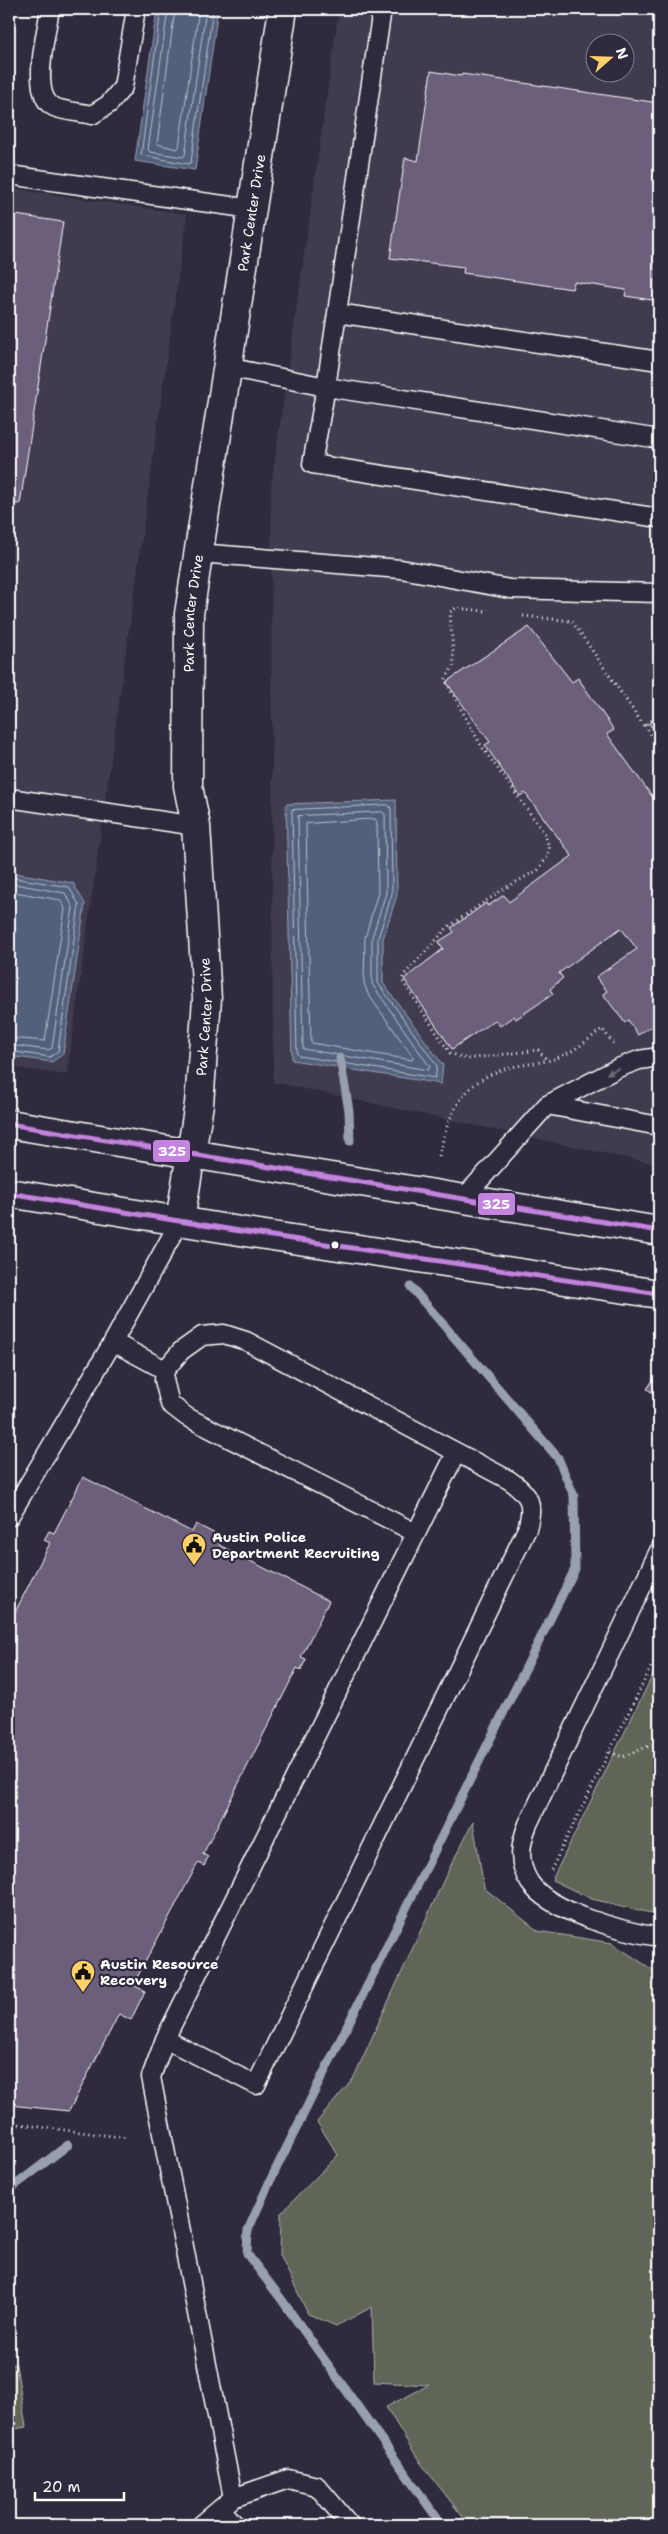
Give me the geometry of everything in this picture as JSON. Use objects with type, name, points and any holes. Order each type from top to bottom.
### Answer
[{"type":"main road","name":"Park Center Drive","points":[[180,1222],[199,1104],[208,999],[196,826],[188,786],[189,614],[283,9]]},
{"type":"main road","points":[[9,1124],[659,1231]]},
{"type":"main road","points":[[9,1193],[180,1222],[659,1294]]},
{"type":"lane","points":[[50,9],[40,80],[44,96],[53,107],[92,114],[110,104],[123,87],[136,9]]},
{"type":"lane","points":[[382,9],[326,387],[312,464],[659,518]]},
{"type":"lane","points":[[9,175],[252,209]]},
{"type":"lane","points":[[337,313],[659,361]]},
{"type":"lane","points":[[227,367],[326,387],[659,439]]},
{"type":"lane","points":[[198,553],[401,569],[510,588],[659,593]]},
{"type":"lane","points":[[9,798],[196,826]]},
{"type":"lane","points":[[463,1199],[547,1105],[618,1068],[639,1060],[659,1057]]},
{"type":"lane","points":[[547,1105],[659,1126]]},
{"type":"lane","points":[[9,1518],[113,1342],[180,1222]]},
{"type":"lane","points":[[165,2040],[256,2085],[527,1529],[532,1510],[525,1490],[246,1341],[224,1334],[202,1336],[181,1351],[165,1370],[164,1380],[170,1404],[187,1417],[416,1533]]},
{"type":"lane","points":[[113,1342],[165,1370]]},
{"type":"lane","points":[[235,2525],[227,2503],[151,2077],[165,2040],[456,1453]]},
{"type":"lane","points":[[659,1551],[522,1838],[520,1853],[523,1870],[530,1883],[540,1893],[600,1923],[623,1931],[659,1937]]},
{"type":"lane","points":[[201,2525],[227,2503],[288,2479],[317,2486],[350,2525]]},
{"type":"path","points":[[495,612],[456,608],[450,612],[454,665],[445,680],[482,747],[545,834],[549,848],[548,856],[538,870],[505,888],[448,927],[403,976],[402,980],[450,1053],[466,1059],[538,1050],[548,1062]]},
{"type":"path","points":[[514,615],[572,621],[659,747]]},
{"type":"path","points":[[645,725],[659,715]]},
{"type":"path","points":[[651,794],[659,788]]},
{"type":"path","points":[[439,1156],[451,1116],[472,1084],[489,1075],[511,1068],[548,1062],[573,1051],[602,1029],[618,1049]]},
{"type":"path","points":[[540,1893],[659,1652]]},
{"type":"path","points":[[610,1752],[622,1757],[659,1742]]},
{"type":"path","points":[[9,2123],[128,2138]]},
{"type":"shaded area","points":[[339,9],[659,9],[659,1165],[273,1082],[271,487]]},
{"type":"shaded area","points":[[9,188],[187,214],[67,1075],[9,1067]]},
{"type":"green space","points":[[659,1662],[659,1915],[592,1899],[552,1880]]},
{"type":"green space","points":[[473,1822],[484,1888],[538,1931],[612,1943],[659,1974],[659,2525],[469,2525],[420,2462],[386,2407],[429,2385],[374,2382],[372,2307],[336,2326],[308,2314],[280,2255],[281,2213],[338,2155],[317,2122],[353,2079],[446,1875]]},
{"type":"green space","points":[[16,2364],[26,2427],[9,2430],[9,2365]]},
{"type":"water","points":[[157,9],[218,9],[195,170],[135,161]]},
{"type":"water","points":[[396,800],[397,895],[383,939],[383,983],[443,1065],[441,1084],[292,1060],[286,804]]},
{"type":"water","points":[[9,872],[73,883],[85,904],[63,1054],[52,1062],[9,1056]]},
{"type":"building","points":[[431,71],[659,103],[659,301],[625,296],[626,290],[574,282],[572,289],[463,273],[464,267],[390,258],[405,158],[418,161]]},
{"type":"building","points":[[9,214],[63,222],[20,504],[9,503]]},
{"type":"building","points":[[529,627],[572,682],[578,678],[614,730],[607,734],[654,799],[659,795],[659,1021],[638,1035],[628,1020],[625,1023],[603,994],[607,991],[596,977],[637,949],[621,928],[559,973],[563,978],[550,989],[553,994],[516,1019],[514,1016],[500,1026],[495,1020],[452,1049],[404,979],[443,949],[438,942],[454,932],[451,928],[486,903],[488,906],[504,895],[509,902],[572,856],[525,793],[520,796],[485,745],[490,742],[446,682]]},
{"type":"building","points":[[659,716],[659,738],[649,723]]},
{"type":"building","points":[[653,1380],[659,1383],[659,1397],[647,1389]]},
{"type":"building","points":[[83,1477],[192,1532],[196,1524],[223,1538],[219,1545],[329,1601],[301,1657],[306,1659],[301,1670],[297,1668],[203,1854],[208,1857],[204,1866],[198,1863],[133,1985],[145,1991],[131,2020],[119,2014],[69,2111],[9,2105],[9,1624],[50,1543],[44,1540],[49,1531],[54,1533]]},
{"type":"waterway","points":[[340,1058],[349,1111],[350,1141]]},
{"type":"waterway","points":[[411,1287],[558,1458],[574,1496],[575,1569],[270,2181],[248,2230],[247,2254],[442,2525]]},
{"type":"waterway","points":[[9,2190],[68,2145]]},
{"type":"transit line","name":"325","points":[[9,1124],[659,1231]]},
{"type":"transit line","name":"325","points":[[9,1193],[252,1233],[659,1294]]},
{"type":"place","name":"Austin Police Department Recruiting","points":[[194,1566]]},
{"type":"place","name":"Austin Resource Recovery","points":[[83,1993]]}]
